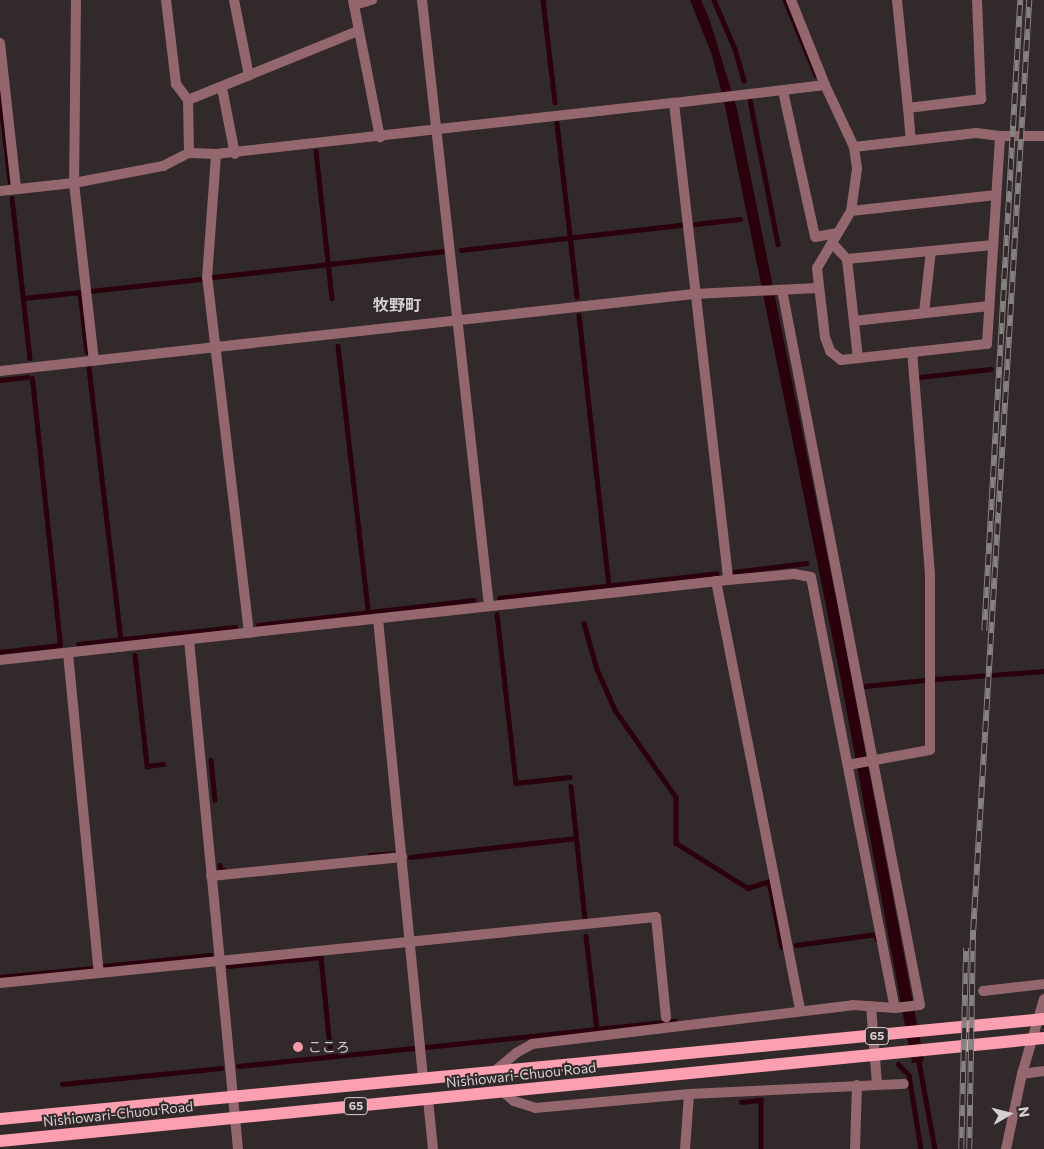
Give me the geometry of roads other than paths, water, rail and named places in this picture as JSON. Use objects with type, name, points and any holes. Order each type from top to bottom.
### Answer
[{"type":"main road","name":"Nishiowari-Chuou Road","points":[[0,1119],[496,1070],[709,1053],[1044,1019]]},
{"type":"main road","name":"Nishiowari-Chuou Road","points":[[0,1141],[1044,1038]]},
{"type":"street","points":[[76,0],[74,183],[94,360]]},
{"type":"street","points":[[166,0],[176,84],[188,100],[189,153]]},
{"type":"street","points":[[234,0],[250,76]]},
{"type":"street","points":[[372,0],[354,2],[358,31],[370,73],[380,136]]},
{"type":"street","points":[[422,0],[489,606]]},
{"type":"street","points":[[791,0],[825,85],[854,147],[857,169],[851,211],[817,268],[825,337],[830,351],[841,360],[987,344],[1000,136]]},
{"type":"street","points":[[897,0],[911,140]]},
{"type":"street","points":[[908,108],[981,99],[977,0]]},
{"type":"street","points":[[188,100],[222,88],[358,31]]},
{"type":"street","points":[[0,43],[16,189]]},
{"type":"street","points":[[0,191],[74,183],[163,166],[189,153],[235,154],[825,85]]},
{"type":"street","points":[[222,88],[235,154]]},
{"type":"street","points":[[783,90],[815,237],[838,233]]},
{"type":"street","points":[[674,103],[694,294],[728,580]]},
{"type":"street","points":[[854,147],[976,133],[1000,136],[1044,136]]},
{"type":"street","points":[[216,154],[207,278],[249,633]]},
{"type":"street","points":[[851,211],[996,195]]},
{"type":"street","points":[[832,243],[847,259],[858,358]]},
{"type":"street","points":[[847,259],[993,244]]},
{"type":"street","points":[[924,313],[931,251]]},
{"type":"street","points":[[0,372],[694,294],[818,288]]},
{"type":"street","points":[[496,1070],[516,1053],[532,1044],[800,1011],[871,1006],[897,1008],[920,1005],[779,290]]},
{"type":"street","points":[[854,321],[989,306]]},
{"type":"street","points":[[849,764],[930,750],[930,574],[912,352]]},
{"type":"street","points":[[0,660],[716,581],[794,574],[811,577],[897,1008]]},
{"type":"street","points":[[716,581],[800,1011]]},
{"type":"street","points":[[378,619],[423,1077]]},
{"type":"street","points":[[188,640],[238,1149]]},
{"type":"street","points":[[68,654],[99,973]]},
{"type":"street","points":[[211,876],[402,857]]},
{"type":"street","points":[[0,983],[656,917],[666,1018]]},
{"type":"street","points":[[983,991],[1044,984]]},
{"type":"street","points":[[1006,1149],[1022,1074],[1044,999]]},
{"type":"street","points":[[871,1006],[877,1084]]},
{"type":"street","points":[[1022,1074],[1044,1071]]},
{"type":"street","points":[[502,1091],[514,1101],[535,1108],[689,1094],[904,1084]]},
{"type":"street","points":[[855,1149],[857,1085]]},
{"type":"street","points":[[685,1149],[689,1094]]},
{"type":"street","points":[[428,1099],[433,1149]]},
{"type":"waterway","points":[[543,0],[555,102]]},
{"type":"waterway","points":[[714,0],[735,49],[744,81]]},
{"type":"waterway","points":[[785,0],[816,75]]},
{"type":"waterway","points":[[0,94],[10,181]]},
{"type":"waterway","points":[[750,100],[778,244]]},
{"type":"waterway","points":[[557,123],[577,297]]},
{"type":"waterway","points":[[316,151],[332,298]]},
{"type":"waterway","points":[[12,198],[30,358]]},
{"type":"waterway","points":[[695,224],[740,219]]},
{"type":"waterway","points":[[461,250],[682,225]]},
{"type":"waterway","points":[[213,277],[443,251]]},
{"type":"waterway","points":[[90,291],[200,279]]},
{"type":"waterway","points":[[80,292],[87,352]]},
{"type":"waterway","points":[[23,298],[81,292]]},
{"type":"waterway","points":[[579,315],[609,585]]},
{"type":"waterway","points":[[338,346],[368,611]]},
{"type":"waterway","points":[[89,368],[121,639]]},
{"type":"waterway","points":[[920,377],[991,369]]},
{"type":"waterway","points":[[0,380],[27,377]]},
{"type":"waterway","points":[[0,652],[60,645],[32,378]]},
{"type":"waterway","points":[[734,572],[806,563]]},
{"type":"waterway","points":[[499,598],[717,573]]},
{"type":"waterway","points":[[258,625],[474,600]]},
{"type":"waterway","points":[[497,614],[516,783],[570,777]]},
{"type":"waterway","points":[[584,623],[597,669],[615,710],[676,797],[676,843],[748,888],[769,881],[782,947]]},
{"type":"waterway","points":[[78,644],[235,627]]},
{"type":"waterway","points":[[135,655],[147,766],[163,764]]},
{"type":"waterway","points":[[936,679],[1044,671]]},
{"type":"waterway","points":[[865,686],[925,680]]},
{"type":"waterway","points":[[211,760],[215,800]]},
{"type":"waterway","points":[[571,786],[585,920]]},
{"type":"waterway","points":[[410,857],[576,838]]},
{"type":"waterway","points":[[370,855],[396,853]]},
{"type":"waterway","points":[[220,865],[221,870],[225,870]]},
{"type":"waterway","points":[[796,945],[876,934],[877,939]]},
{"type":"waterway","points":[[586,936],[597,1030]]},
{"type":"waterway","points":[[104,966],[210,955]]},
{"type":"waterway","points":[[228,966],[321,957],[331,1057]]},
{"type":"waterway","points":[[0,977],[93,968]]},
{"type":"waterway","points":[[426,1047],[675,1021]]},
{"type":"waterway","points":[[238,1066],[416,1048]]},
{"type":"waterway","points":[[918,1057],[935,1149]]},
{"type":"waterway","points":[[898,1064],[909,1075],[921,1149]]},
{"type":"waterway","points":[[62,1084],[221,1068]]},
{"type":"waterway","points":[[741,1102],[761,1100],[761,1149]]},
{"type":"railway","points":[[984,631],[1020,0]]},
{"type":"railway","points":[[969,1149],[973,930],[1029,0]]},
{"type":"railway","points":[[961,1149],[966,948]]},
{"type":"place","name":"こころ","points":[[298,1047]]},
{"type":"district","name":"牧野町","points":[[397,305]]}]
